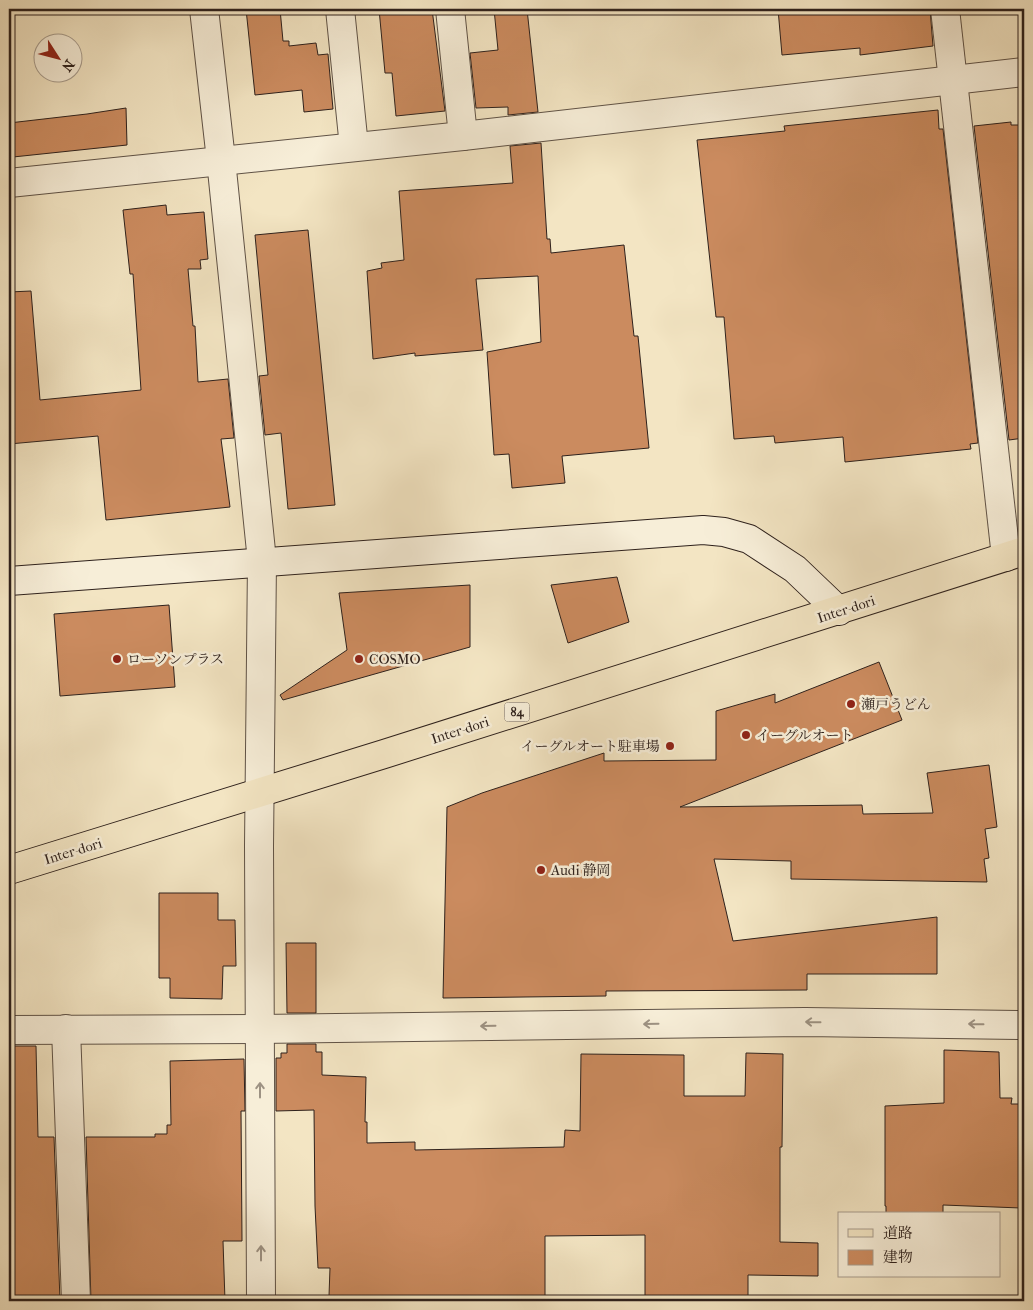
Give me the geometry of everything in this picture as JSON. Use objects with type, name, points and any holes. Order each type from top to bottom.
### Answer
[{"type":"main road","name":"Inter-dori","points":[[9,870],[260,794],[839,612],[1015,554]]},
{"type":"street","points":[[204,9],[262,561],[259,1028],[261,1301]]},
{"type":"street","points":[[340,9],[354,147]]},
{"type":"street","points":[[450,9],[464,136]]},
{"type":"street","points":[[944,9],[1015,554]]},
{"type":"street","points":[[9,184],[221,160],[464,136],[1024,72]]},
{"type":"street","points":[[9,581],[703,530],[724,532],[749,539],[795,568],[839,612]]},
{"type":"street","points":[[9,1030],[806,1022],[1024,1024]]},
{"type":"street","points":[[66,1030],[76,1301]]},
{"type":"building","points":[[246,9],[280,9],[283,41],[289,41],[289,46],[316,43],[318,55],[328,54],[333,109],[304,112],[302,90],[255,95]]},
{"type":"building","points":[[379,9],[432,9],[445,111],[396,116],[392,73],[385,73]]},
{"type":"building","points":[[494,9],[527,9],[538,112],[508,115],[508,107],[476,108],[470,53],[498,50]]},
{"type":"building","points":[[778,9],[930,9],[933,46],[860,55],[860,48],[782,55]]},
{"type":"building","points":[[126,108],[127,145],[13,157],[9,123]]},
{"type":"building","points":[[938,110],[939,129],[943,129],[978,443],[970,444],[971,449],[845,462],[843,437],[775,443],[774,436],[734,439],[724,317],[716,317],[697,140],[785,131],[784,126]]},
{"type":"building","points":[[1011,122],[1011,125],[1024,125],[1024,438],[1009,440],[974,126]]},
{"type":"building","points":[[541,143],[547,239],[550,239],[551,253],[624,245],[634,336],[638,336],[649,448],[562,456],[565,483],[512,488],[509,454],[494,455],[487,352],[541,342],[538,276],[476,279],[483,350],[415,356],[415,353],[373,359],[367,271],[382,268],[381,263],[404,260],[399,191],[513,183],[510,146]]},
{"type":"building","points":[[166,205],[167,215],[204,212],[208,259],[200,260],[201,269],[188,269],[193,326],[195,326],[198,382],[228,379],[234,438],[221,439],[230,507],[106,520],[98,436],[9,444],[9,292],[31,291],[40,400],[141,390],[133,274],[130,274],[123,210]]},
{"type":"building","points":[[308,230],[335,505],[288,509],[281,433],[265,435],[259,376],[268,375],[255,235]]},
{"type":"building","points":[[617,577],[629,622],[568,643],[551,585]]},
{"type":"building","points":[[470,585],[470,647],[283,700],[280,695],[347,650],[339,593]]},
{"type":"building","points":[[169,605],[175,687],[60,696],[54,614]]},
{"type":"building","points":[[879,662],[902,720],[680,807],[862,805],[863,814],[933,813],[927,773],[989,765],[997,827],[985,829],[989,858],[984,859],[987,882],[791,879],[791,861],[714,859],[733,941],[937,917],[937,974],[807,974],[807,990],[606,991],[606,996],[443,998],[447,807],[482,793],[604,753],[604,761],[716,760],[716,711],[775,694],[775,703]]},
{"type":"building","points":[[159,893],[218,893],[218,920],[235,920],[236,966],[223,966],[222,999],[170,998],[170,978],[159,978]]},
{"type":"building","points":[[286,943],[316,943],[316,1013],[287,1013]]},
{"type":"building","points":[[287,1044],[316,1044],[316,1052],[322,1052],[322,1075],[366,1077],[365,1122],[367,1122],[367,1143],[415,1142],[415,1150],[564,1147],[565,1130],[580,1131],[581,1054],[684,1055],[684,1096],[745,1096],[746,1053],[783,1054],[782,1147],[780,1147],[780,1242],[818,1243],[818,1276],[748,1275],[748,1301],[645,1301],[645,1235],[545,1236],[545,1301],[334,1301],[335,1296],[329,1296],[330,1268],[318,1268],[314,1110],[276,1111],[276,1058],[281,1058],[281,1053],[287,1053]]},
{"type":"building","points":[[9,1046],[36,1046],[38,1137],[54,1137],[60,1301],[9,1301]]},
{"type":"building","points":[[944,1050],[999,1052],[1000,1098],[1012,1098],[1011,1104],[1019,1104],[1019,1121],[1022,1121],[1021,1208],[943,1205],[943,1212],[886,1212],[885,1106],[944,1103]]},
{"type":"building","points":[[244,1059],[245,1111],[241,1111],[242,1241],[223,1241],[225,1301],[91,1301],[86,1137],[155,1137],[155,1134],[167,1134],[167,1125],[171,1125],[170,1061]]},
{"type":"place","name":"ローソンプラス","points":[[117,659]]},
{"type":"place","name":"COSMO","points":[[359,659]]},
{"type":"place","name":"瀬戸うどん","points":[[851,704]]},
{"type":"place","name":"イーグルオート","points":[[746,735]]},
{"type":"place","name":"イーグルオート駐車場","points":[[670,746]]},
{"type":"place","name":"Audi 静岡","points":[[541,870]]}]
